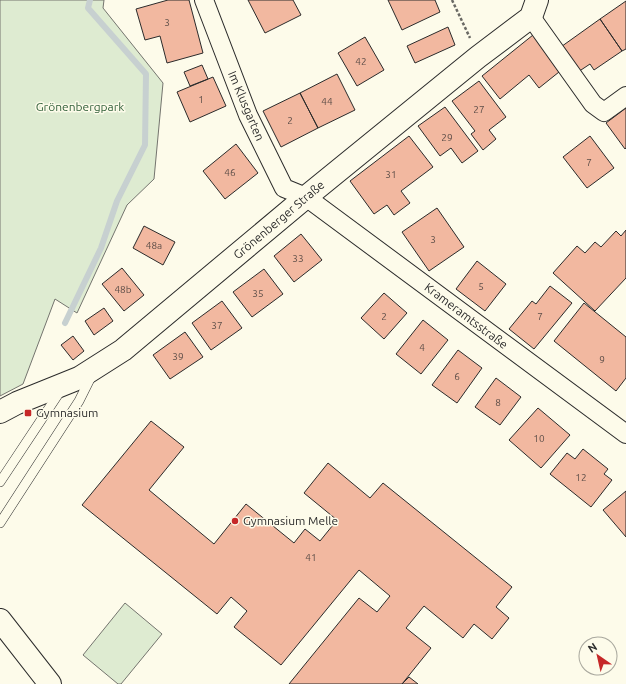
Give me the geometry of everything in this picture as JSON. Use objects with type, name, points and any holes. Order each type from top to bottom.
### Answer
[{"type":"street","name":"Im Klusgarten","points":[[204,0],[248,116],[284,188],[306,197]]},
{"type":"street","name":"Grönenberger Straße","points":[[0,412],[79,378],[122,350],[306,197],[478,57],[534,8]]},
{"type":"street","points":[[534,8],[593,104],[604,112],[626,96]]},
{"type":"street","name":"Krameramtsstraße","points":[[306,197],[626,434]]},
{"type":"street","points":[[0,620],[50,684]]},
{"type":"lane","points":[[0,523],[79,401],[97,367]]},
{"type":"lane","points":[[0,482],[66,384]]},
{"type":"path","points":[[452,0],[478,57]]},
{"type":"green space","name":"Grönenbergpark","points":[[0,0],[104,0],[103,8],[163,83],[154,179],[127,205],[77,313],[55,299],[23,384],[0,396]]},
{"type":"green space","points":[[125,603],[162,634],[121,684],[118,684],[83,655]]},
{"type":"building","points":[[168,0],[189,0],[203,53],[167,63],[160,36],[145,40],[136,9]]},
{"type":"building","points":[[248,0],[293,0],[301,15],[265,33]]},
{"type":"building","points":[[388,0],[435,0],[440,12],[402,30]]},
{"type":"building","points":[[626,1],[626,49],[622,51],[600,19]]},
{"type":"building","points":[[600,19],[622,51],[594,70],[590,64],[575,74],[558,49]]},
{"type":"building","points":[[448,27],[455,45],[415,63],[407,46]]},
{"type":"building","points":[[533,35],[559,72],[539,88],[529,75],[500,99],[482,76]]},
{"type":"building","points":[[365,37],[384,70],[357,86],[338,53]]},
{"type":"building","points":[[202,65],[208,79],[190,86],[184,72]]},
{"type":"building","points":[[337,74],[355,110],[318,128],[300,93]]},
{"type":"building","points":[[213,77],[226,106],[190,122],[177,92]]},
{"type":"building","points":[[479,81],[506,117],[489,130],[496,139],[483,150],[471,134],[475,131],[452,101]]},
{"type":"building","points":[[300,93],[318,128],[281,147],[263,111]]},
{"type":"building","points":[[445,107],[478,151],[462,163],[451,148],[440,156],[418,126]]},
{"type":"building","points":[[626,108],[626,148],[625,149],[606,123]]},
{"type":"building","points":[[409,136],[433,167],[401,191],[410,203],[394,215],[387,205],[374,214],[350,181]]},
{"type":"building","points":[[590,136],[614,168],[587,188],[563,157]]},
{"type":"building","points":[[236,144],[258,173],[225,199],[203,171]]},
{"type":"building","points":[[437,208],[464,247],[429,271],[402,232]]},
{"type":"building","points":[[144,226],[175,242],[163,265],[133,248]]},
{"type":"building","points":[[626,230],[626,278],[595,311],[553,273],[577,246],[585,253],[595,242],[601,247],[616,231],[621,236]]},
{"type":"building","points":[[301,234],[322,260],[294,282],[274,256]]},
{"type":"building","points":[[477,261],[506,284],[485,311],[456,289]]},
{"type":"building","points":[[122,268],[144,295],[124,311],[102,284]]},
{"type":"building","points":[[264,269],[283,294],[252,317],[233,292]]},
{"type":"building","points":[[550,286],[572,303],[534,349],[509,329],[532,301],[536,304]]},
{"type":"building","points":[[384,293],[407,313],[384,339],[361,318]]},
{"type":"building","points":[[222,301],[242,328],[211,350],[192,323]]},
{"type":"building","points":[[584,303],[626,337],[626,378],[616,391],[554,341]]},
{"type":"building","points":[[104,308],[113,321],[94,335],[85,321]]},
{"type":"building","points":[[423,320],[448,340],[421,374],[396,354]]},
{"type":"building","points":[[185,332],[203,357],[170,379],[153,355]]},
{"type":"building","points":[[73,336],[84,351],[73,360],[61,345]]},
{"type":"building","points":[[458,350],[482,368],[457,403],[432,385]]},
{"type":"building","points":[[496,378],[521,397],[500,425],[475,407]]},
{"type":"building","points":[[538,408],[570,435],[541,468],[509,440]]},
{"type":"building","points":[[151,421],[184,447],[149,490],[214,544],[246,504],[294,543],[305,529],[320,541],[337,520],[304,493],[328,463],[370,498],[383,483],[512,587],[496,607],[509,618],[492,639],[474,624],[463,638],[424,606],[406,628],[431,648],[402,684],[289,684],[359,598],[377,612],[390,596],[359,570],[281,665],[234,627],[247,611],[231,597],[217,614],[82,505]]},
{"type":"building","points":[[583,449],[608,469],[604,474],[612,480],[591,507],[550,474],[567,453],[575,459]]},
{"type":"building","points":[[626,491],[626,537],[603,510]]},
{"type":"building","points":[[409,677],[418,684],[402,684]]},
{"type":"waterway","points":[[65,323],[101,248],[117,201],[145,145],[146,74],[88,8],[90,0]]},
{"type":"place","name":"Gymnasium","points":[[28,413]]},
{"type":"place","name":"Gymnasium Melle","points":[[235,521]]}]
